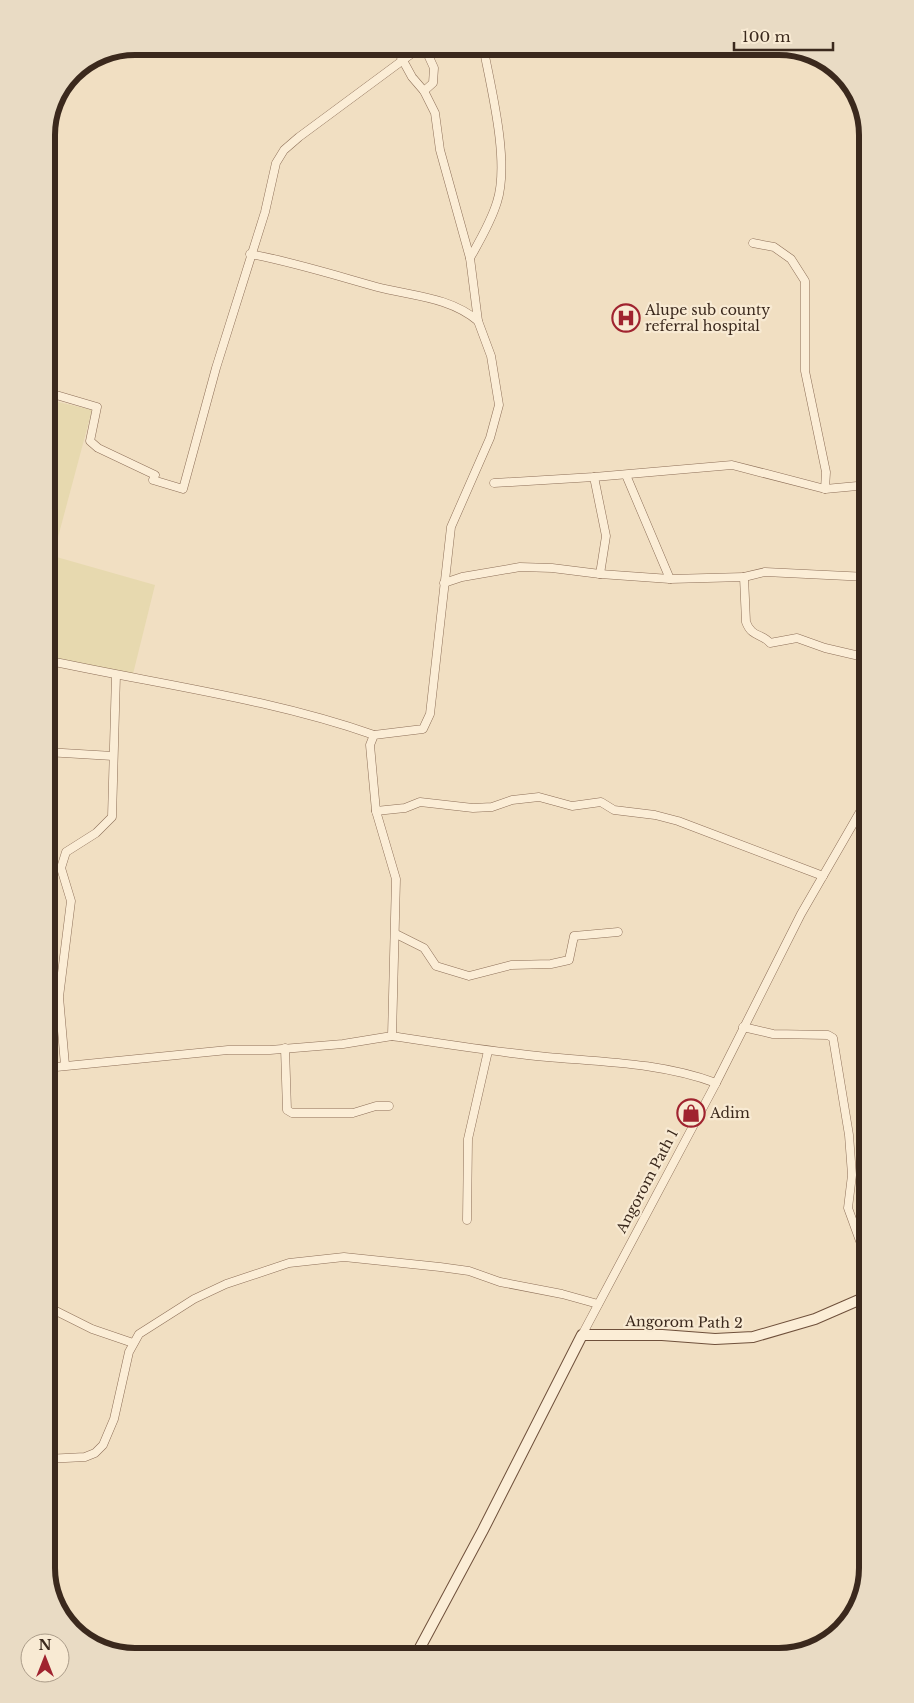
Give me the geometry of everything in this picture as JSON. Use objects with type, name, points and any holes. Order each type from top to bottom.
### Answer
[{"type":"street","points":[[55,662],[116,675],[207,690],[374,735],[423,729],[430,714],[451,528],[490,438],[499,406],[491,356],[478,321],[470,258],[440,150],[435,113],[424,91],[412,77],[400,55]]},
{"type":"street","points":[[55,394],[97,406],[90,441],[98,448],[155,475],[153,480],[183,489],[250,254],[265,212],[276,163],[284,150],[412,55]]},
{"type":"street","points":[[424,91],[433,83],[434,68],[428,55]]},
{"type":"street","points":[[470,258],[498,201],[502,174],[495,109],[485,55]]},
{"type":"street","points":[[753,243],[774,247],[791,259],[804,281],[805,371],[826,472],[825,489]]},
{"type":"street","points":[[250,254],[280,260],[394,291],[440,300],[464,311],[478,321]]},
{"type":"street","points":[[494,482],[626,475],[732,465],[825,489],[859,486]]},
{"type":"street","points":[[626,475],[670,579]]},
{"type":"street","points":[[594,477],[606,536],[600,574]]},
{"type":"street","points":[[444,583],[462,577],[520,567],[552,568],[600,574],[670,579],[744,577],[765,572],[859,577]]},
{"type":"street","points":[[744,577],[746,622],[756,636],[767,639],[770,643],[792,638],[804,639],[825,648],[859,656]]},
{"type":"street","points":[[65,1065],[59,997],[71,901],[61,868],[66,852],[96,832],[112,817],[116,675]]},
{"type":"street","points":[[374,735],[370,744],[376,812],[396,879],[392,1036]]},
{"type":"street","points":[[55,753],[113,756]]},
{"type":"street","points":[[376,812],[405,808],[420,802],[472,808],[492,807],[512,800],[539,797],[572,806],[601,802],[614,810],[655,815],[678,821],[823,876]]},
{"type":"street","name":"Angorom Path 1","points":[[420,1648],[461,1573],[598,1304],[716,1083],[801,914],[859,814]]},
{"type":"street","points":[[396,934],[424,948],[436,966],[469,976],[511,965],[551,964],[569,960],[574,936],[618,932]]},
{"type":"street","points":[[743,1027],[773,1034],[828,1035],[833,1038],[849,1135],[852,1175],[848,1208],[859,1238]]},
{"type":"street","points":[[55,1067],[78,1066],[228,1050],[343,1044],[392,1036],[488,1051],[659,1067],[690,1073],[716,1083]]},
{"type":"street","points":[[285,1048],[287,1110],[292,1113],[353,1113],[376,1106],[388,1106]]},
{"type":"street","points":[[467,1220],[468,1139],[488,1051]]},
{"type":"street","points":[[55,1459],[85,1457],[95,1453],[103,1445],[111,1431],[127,1359],[133,1343],[144,1330],[194,1299],[226,1284],[289,1264],[331,1257],[358,1258],[469,1271],[500,1282],[562,1294],[598,1304]]},
{"type":"street","name":"Angorom Path 2","points":[[582,1335],[662,1335],[715,1339],[753,1337],[815,1319],[859,1300]]},
{"type":"street","points":[[55,1310],[92,1329],[133,1343]]},
{"type":"shaded area","points":[[55,401],[92,410],[55,549]]},
{"type":"shaded area","points":[[55,557],[155,585],[133,674],[55,658]]},
{"type":"place","name":"Alupe sub county referral hospital","points":[[626,318]]},
{"type":"place","name":"Adim","points":[[691,1113]]}]
